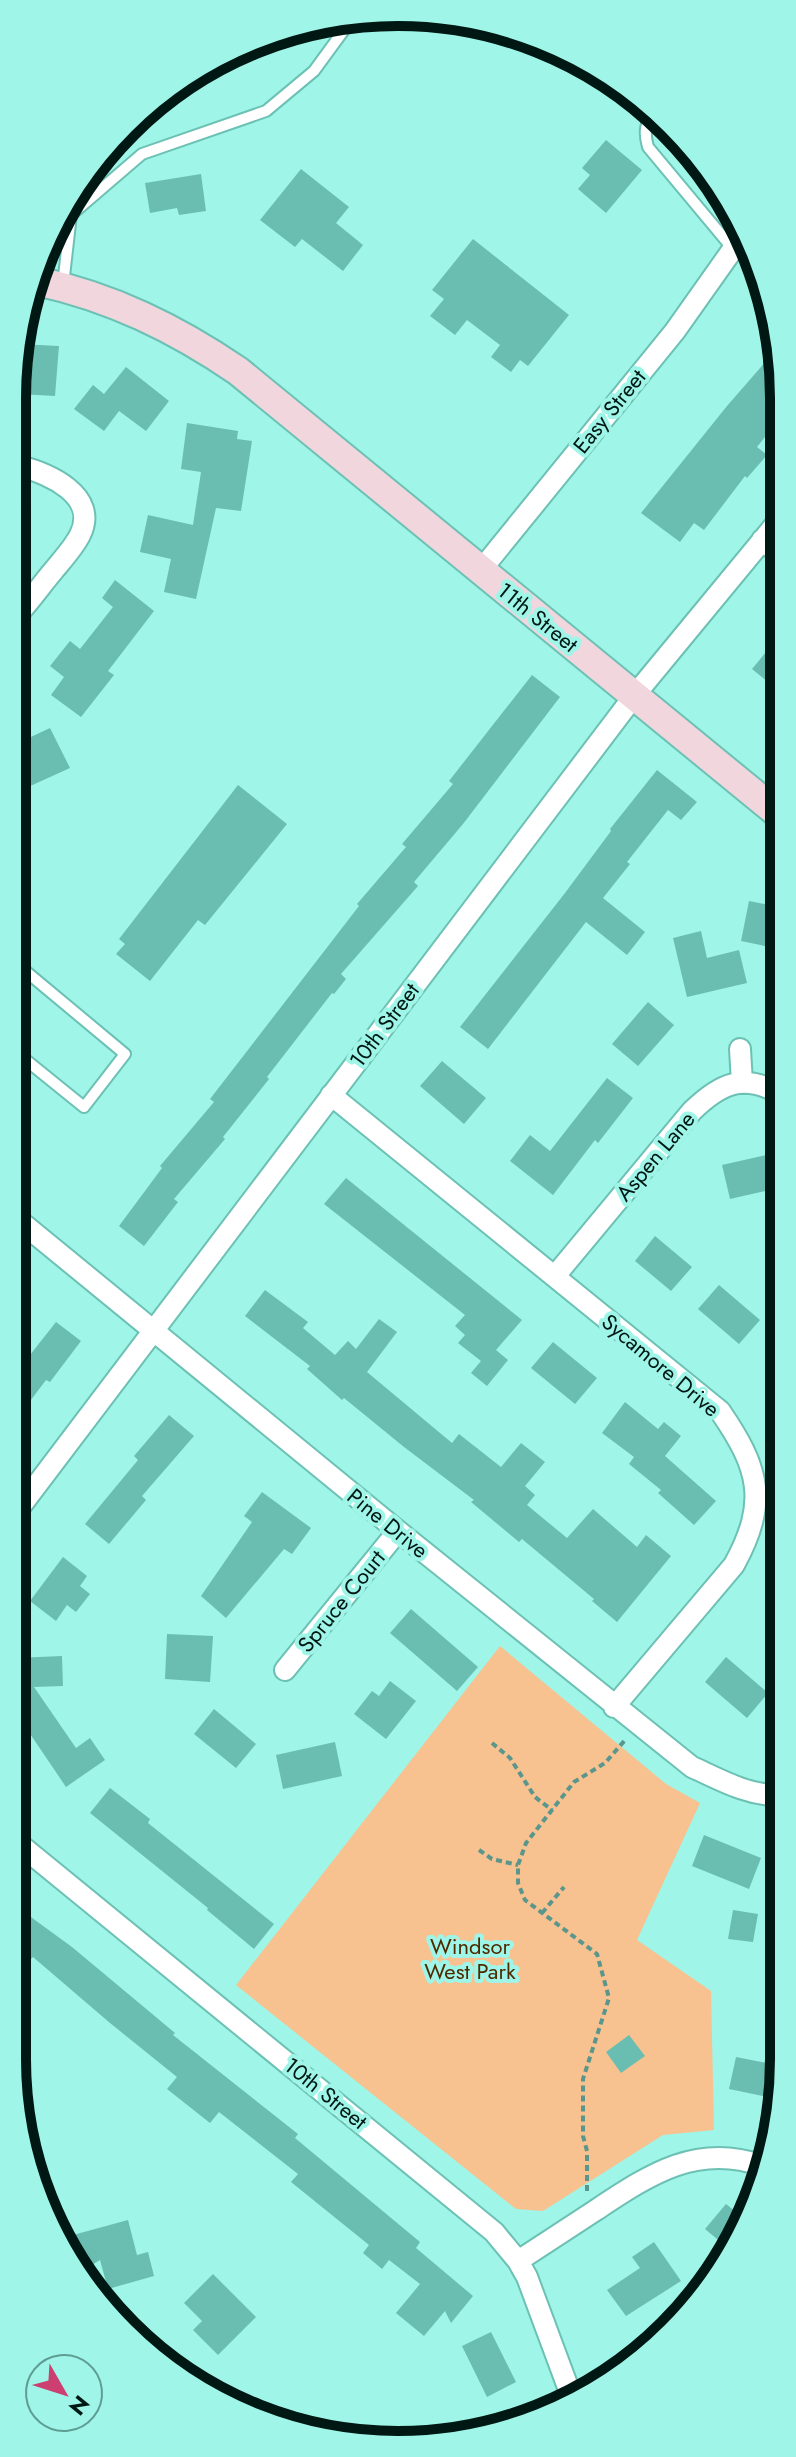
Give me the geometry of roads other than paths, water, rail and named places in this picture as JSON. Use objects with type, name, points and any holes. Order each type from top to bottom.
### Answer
[{"type":"street","name":"Easy Street","points":[[481,570],[675,331],[737,243]]},
{"type":"street","name":"11th Street","points":[[50,284],[150,318],[195,341],[238,371],[770,807]]},
{"type":"street","points":[[26,469],[58,480],[71,489],[77,498],[83,524],[72,547],[26,604]]},
{"type":"street","name":"10th Street","points":[[26,1499],[634,696],[770,531]]},
{"type":"street","points":[[762,540],[770,547]]},
{"type":"street","points":[[740,1049],[742,1083],[770,1089]]},
{"type":"street","name":"Aspen Lane","points":[[555,1276],[692,1111],[719,1088],[742,1083]]},
{"type":"street","name":"Sycamore Drive","points":[[331,1095],[720,1411],[743,1444],[755,1478],[756,1499],[751,1524],[734,1565],[614,1707]]},
{"type":"street","name":"Pine Drive","points":[[26,1226],[614,1707],[692,1767],[741,1789],[770,1795]]},
{"type":"street","name":"Spruce Court","points":[[285,1670],[398,1531]]},
{"type":"street","name":"10th Street","points":[[26,1850],[494,2232],[527,2277],[569,2390]]},
{"type":"street","points":[[518,2261],[646,2177],[672,2165],[715,2158],[754,2165]]},
{"type":"lane","points":[[82,203],[142,154],[266,111],[314,71],[344,30]]},
{"type":"lane","points":[[647,122],[644,136],[648,147],[732,233]]},
{"type":"lane","points":[[50,284],[63,235]]},
{"type":"lane","points":[[26,972],[125,1054],[84,1107],[26,1060]]},
{"type":"park label","name":"Windsor West Park","points":[[470,1958]]}]
